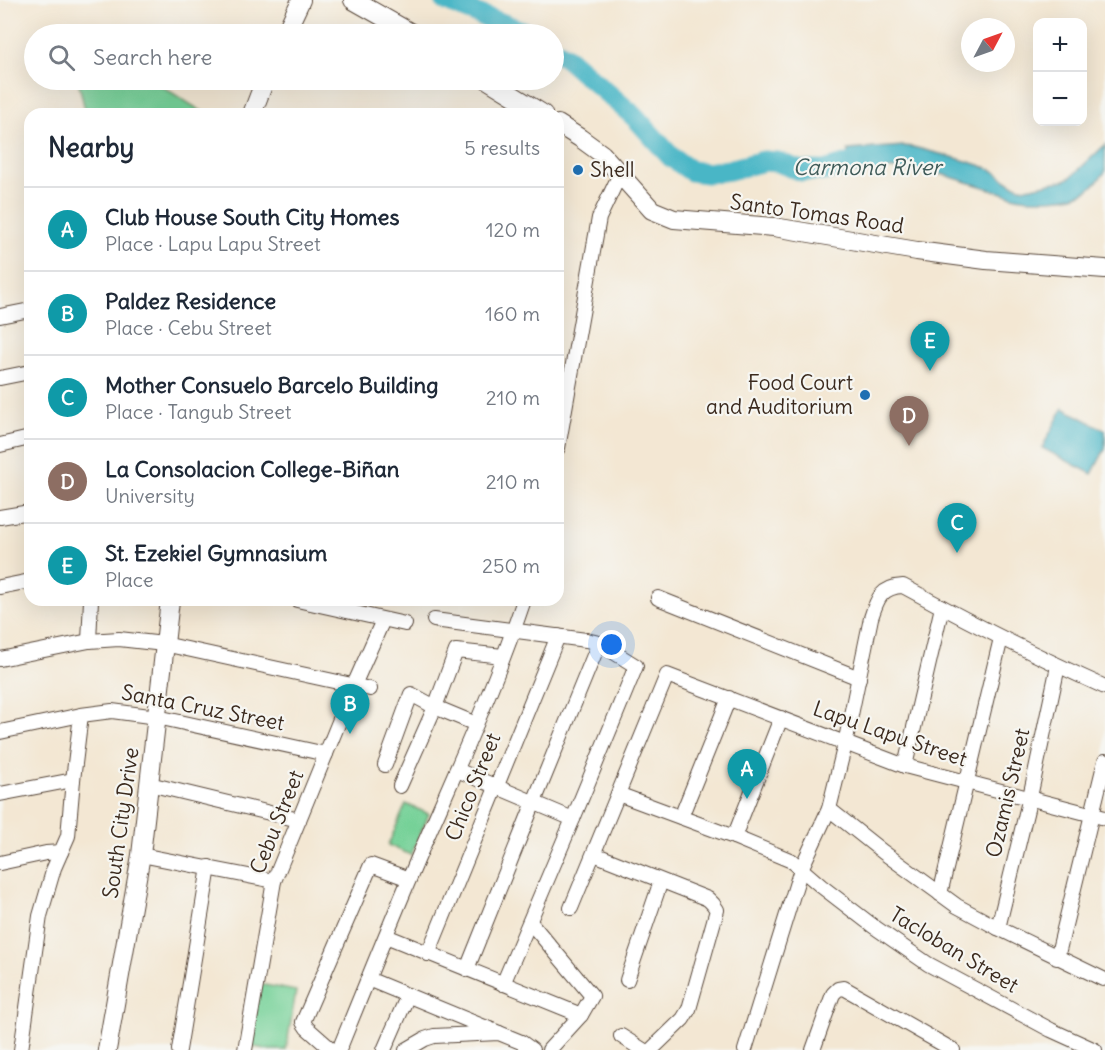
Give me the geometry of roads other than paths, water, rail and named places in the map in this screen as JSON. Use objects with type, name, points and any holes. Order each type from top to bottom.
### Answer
[{"type":"street","points":[[290,24],[301,0]]},
{"type":"street","points":[[353,0],[395,24]]},
{"type":"street","points":[[254,108],[261,90]]},
{"type":"street","points":[[504,90],[533,108]]},
{"type":"street","name":"Santo Tomas Road","points":[[564,128],[593,147],[611,163],[652,210],[674,219],[774,227],[986,260],[1105,269]]},
{"type":"street","points":[[564,402],[598,218],[620,174]]},
{"type":"street","points":[[0,316],[24,311]]},
{"type":"street","points":[[0,378],[24,373]]},
{"type":"street","points":[[0,445],[24,439]]},
{"type":"street","points":[[0,517],[24,513]]},
{"type":"street","points":[[0,587],[24,582]]},
{"type":"street","points":[[745,1050],[801,869],[828,809],[845,744],[871,618],[881,594],[891,586],[903,586],[1001,638],[1105,687]]},
{"type":"street","points":[[658,598],[858,678]]},
{"type":"street","points":[[89,641],[91,606]]},
{"type":"street","name":"South City Drive","points":[[107,1050],[141,855],[169,606]]},
{"type":"street","points":[[326,606],[405,624]]},
{"type":"street","points":[[339,1050],[476,724],[522,606]]},
{"type":"street","points":[[905,766],[942,607]]},
{"type":"street","name":"Cebu Street","points":[[245,1050],[274,881],[383,620]]},
{"type":"street","points":[[434,620],[586,640],[599,643],[636,666],[503,984]]},
{"type":"street","name":"Chico Street","points":[[429,954],[558,636]]},
{"type":"street","points":[[939,894],[1001,638]]},
{"type":"street","points":[[0,659],[89,641],[119,639],[164,644],[370,689]]},
{"type":"street","points":[[468,969],[599,643]]},
{"type":"street","points":[[400,786],[435,707],[456,651],[503,656]]},
{"type":"street","name":"Ozamis Street","points":[[998,928],[1030,797],[1058,666]]},
{"type":"street","name":"Lapu Lapu Street","points":[[618,794],[667,675],[905,766],[1099,816]]},
{"type":"street","points":[[385,765],[411,694],[476,724]]},
{"type":"street","points":[[681,817],[729,698]]},
{"type":"street","name":"Santa Cruz Street","points":[[0,732],[112,711],[157,717],[326,754]]},
{"type":"street","points":[[21,1050],[40,916],[68,836],[81,715]]},
{"type":"street","points":[[734,837],[782,718]]},
{"type":"street","points":[[1057,958],[1099,816],[1105,761]]},
{"type":"street","points":[[457,770],[573,819]]},
{"type":"street","points":[[0,794],[73,780]]},
{"type":"street","points":[[149,784],[299,820]]},
{"type":"street","points":[[572,908],[618,794]]},
{"type":"street","name":"Tacloban Street","points":[[618,794],[792,861],[873,926],[928,964],[1051,1030],[1095,1050]]},
{"type":"street","points":[[828,809],[957,906],[1103,979]]},
{"type":"street","points":[[0,862],[61,852]]},
{"type":"street","points":[[594,854],[708,899],[717,910],[689,1010],[683,1019],[651,1050]]},
{"type":"street","points":[[141,855],[274,881]]},
{"type":"street","points":[[332,1050],[303,1022],[371,865],[409,879]]},
{"type":"street","points":[[179,1050],[209,867]]},
{"type":"street","points":[[627,980],[661,881]]},
{"type":"street","points":[[530,922],[592,996],[581,1015],[549,1050]]},
{"type":"street","points":[[386,936],[581,1015]]},
{"type":"street","points":[[368,979],[520,1042],[532,1050]]},
{"type":"street","points":[[813,1050],[833,993],[844,988],[953,1050]]},
{"type":"street","points":[[384,1050],[408,995]]},
{"type":"street","points":[[406,1050],[434,1036],[499,1033]]},
{"type":"street","points":[[621,1036],[643,1050]]},
{"type":"water","points":[[1105,145],[1105,172],[1091,188],[1073,196],[1043,199],[1016,197],[941,174],[851,167],[848,150],[913,147],[981,165],[1016,186],[1027,188],[1071,177]]},
{"type":"water","points":[[1063,408],[1105,430],[1105,449],[1092,474],[1042,448]]},
{"type":"waterway","name":"Carmona River","points":[[445,0],[503,24]]},
{"type":"waterway","name":"Carmona River","points":[[564,56],[636,118],[671,157],[691,171],[707,173],[729,170],[764,161],[778,162],[801,171],[824,171],[851,163],[880,163]]},
{"type":"place","name":"Shell","points":[[578,170]]},
{"type":"place","name":"St. Ezekiel Gymnasium","points":[[930,371]]},
{"type":"place","name":"Food Court and Auditorium","points":[[865,395]]},
{"type":"place","name":"La Consolacion College-Biñan","points":[[909,446]]},
{"type":"place","name":"Mother Consuelo Barcelo Building","points":[[957,553]]},
{"type":"place","name":"Paldez Residence","points":[[350,734]]},
{"type":"place","name":"Club House South City Homes","points":[[747,799]]}]
